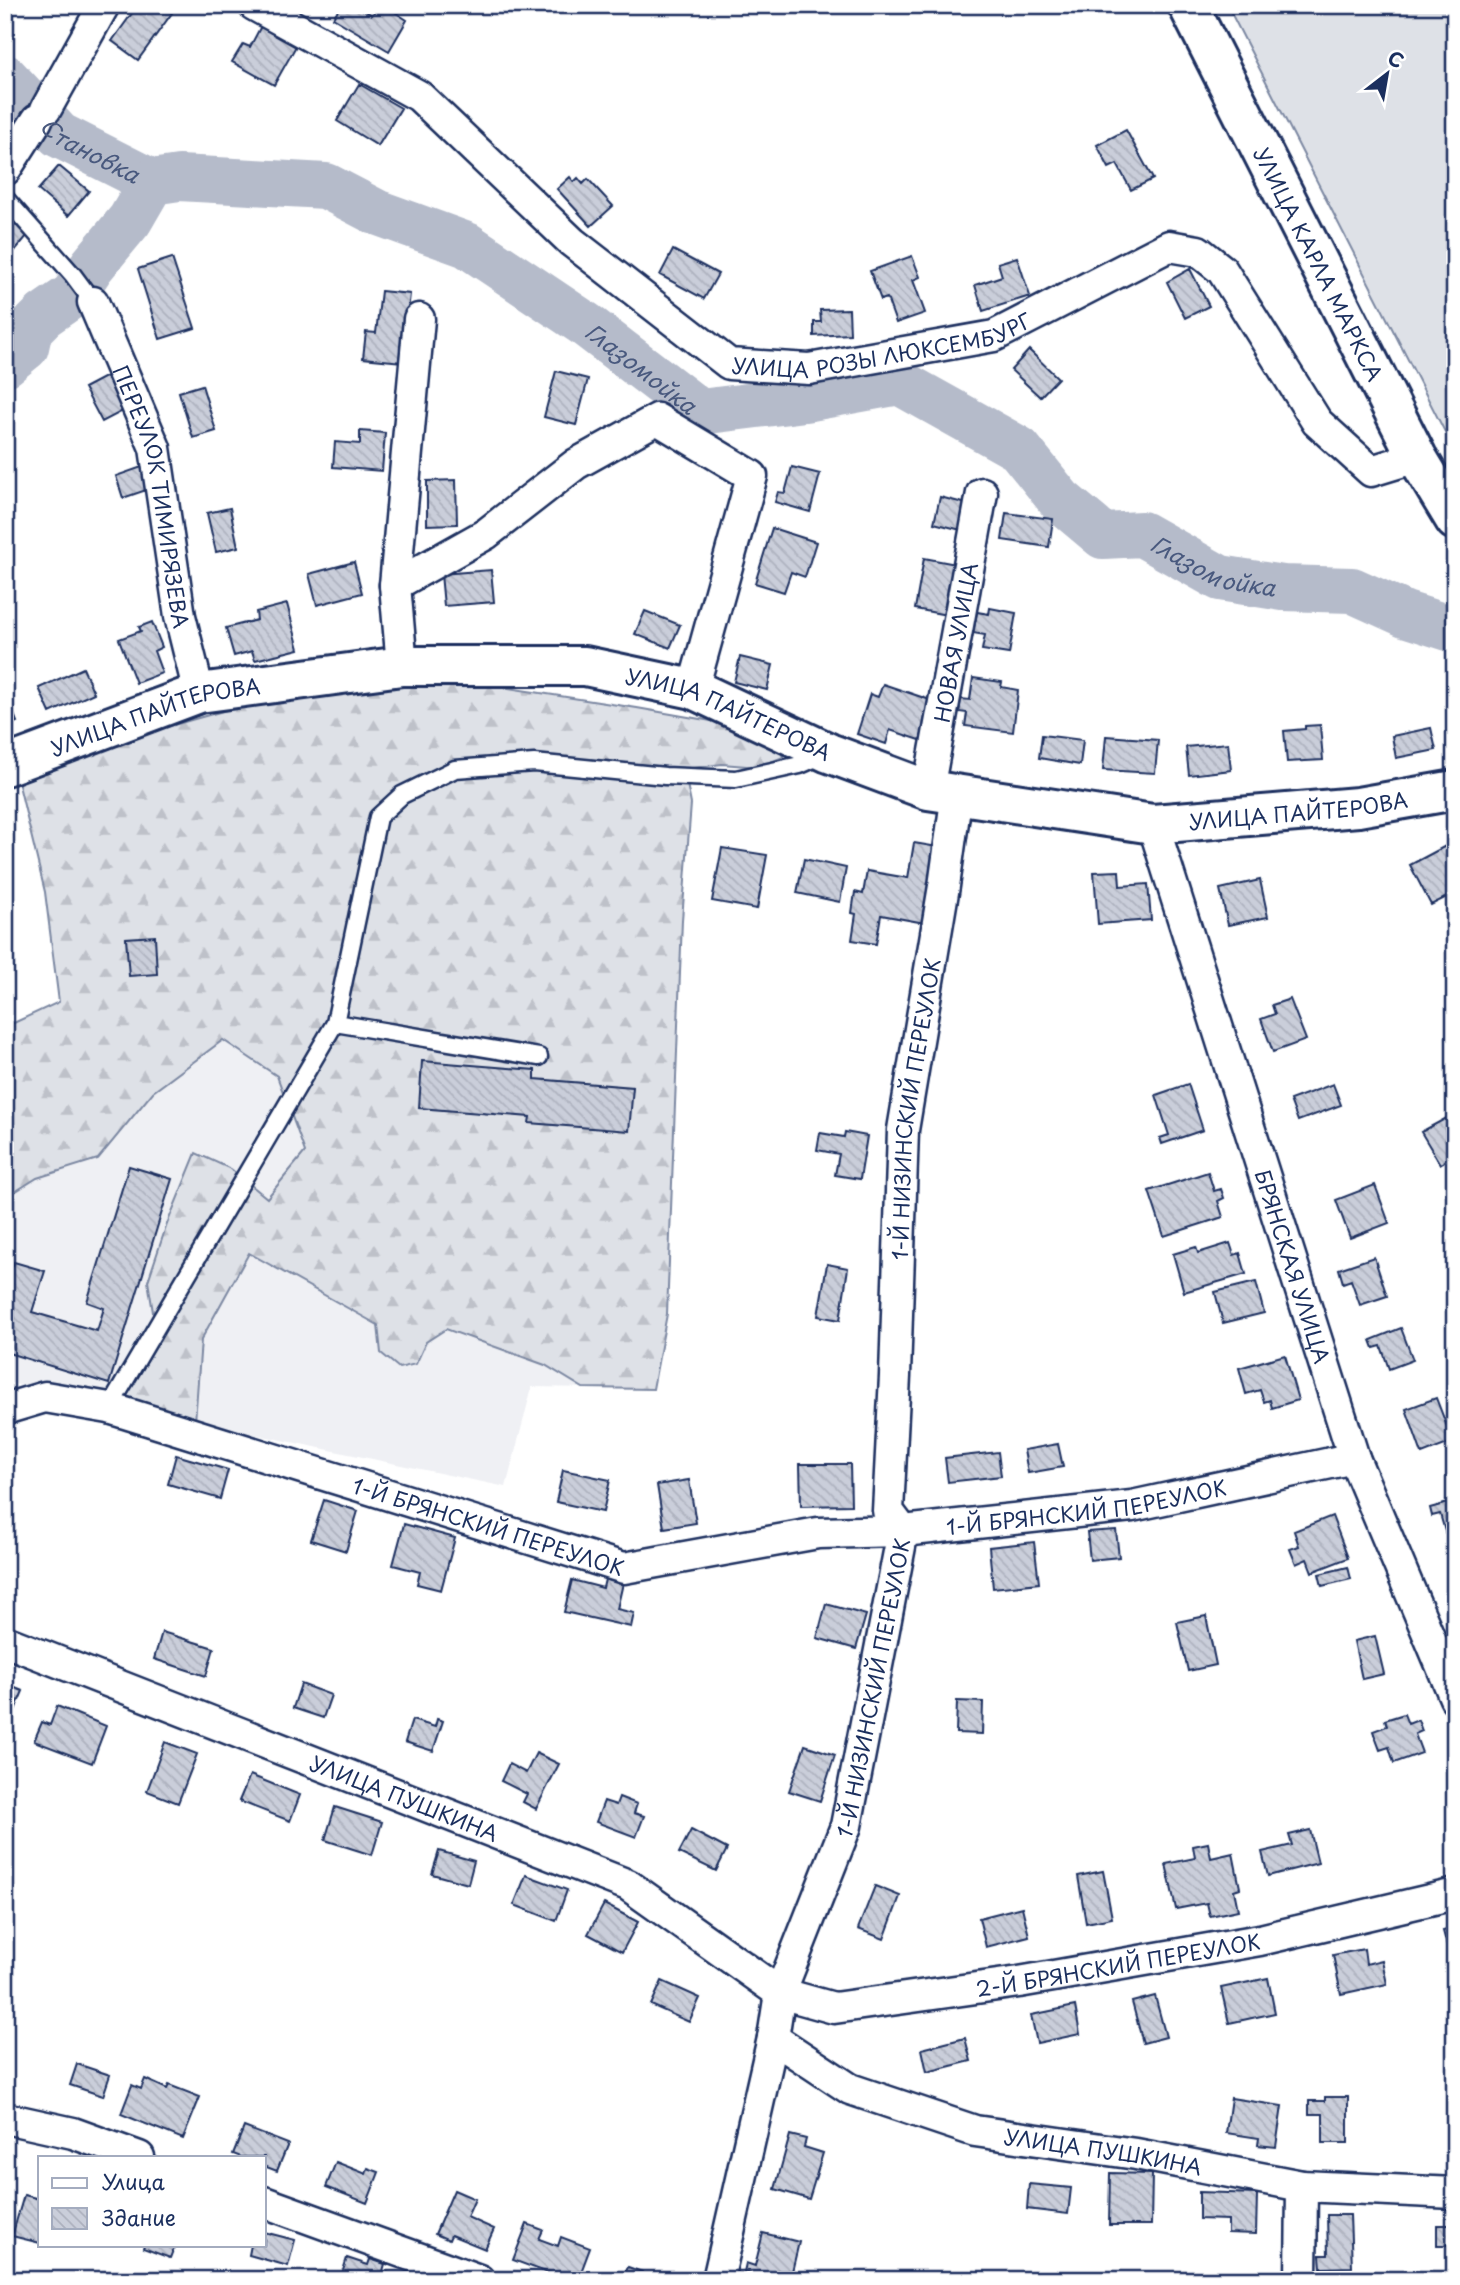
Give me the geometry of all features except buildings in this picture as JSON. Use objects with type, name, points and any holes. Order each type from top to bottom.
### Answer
[{"type":"main road","name":"УЛИЦА КАРЛА МАРКСА","points":[[1188,5],[1417,457],[1455,520]]},
{"type":"main road","name":"УЛИЦА ПАЙТЕРОВА","points":[[5,766],[199,693],[402,666],[585,666],[693,689],[829,753],[942,792],[1153,824],[1358,807],[1455,790]]},
{"type":"street","points":[[5,170],[42,114],[104,5]]},
{"type":"street","name":"УЛИЦА РОЗЫ ЛЮКСЕМБУРГ","points":[[254,5],[419,96],[572,242],[729,364],[809,369],[994,336],[1169,246],[1198,251],[1222,270],[1317,422],[1371,471],[1417,457]]},
{"type":"street","name":"ПЕРЕУЛОК ТИМИРЯЗЕВА","points":[[93,302],[155,448],[180,616],[199,693]]},
{"type":"street","points":[[402,666],[395,585],[419,319]]},
{"type":"street","points":[[395,585],[486,534],[576,464],[657,419],[752,476],[693,689]]},
{"type":"street","name":"НОВАЯ УЛИЦА","points":[[942,792],[982,492]]},
{"type":"street","name":"1-Й НИЗИНСКИЙ ПЕРЕУЛОК","points":[[718,2280],[773,2038],[780,1993],[846,1826],[903,1531],[887,1511],[895,1376],[903,1130],[944,886],[942,792]]},
{"type":"street","name":"БРЯНСКАЯ УЛИЦА","points":[[1153,824],[1354,1458],[1453,1688]]},
{"type":"street","name":"1-Й БРЯНСКИЙ ПЕРЕУЛОК","points":[[5,1409],[45,1397],[109,1408],[624,1568],[818,1533],[903,1531],[1132,1506],[1354,1458]]},
{"type":"street","name":"УЛИЦА ПУШКИНА","points":[[5,1641],[628,1885],[780,1993]]},
{"type":"street","name":"2-Й БРЯНСКИЙ ПЕРЕУЛОК","points":[[780,1993],[834,2008],[1019,1982],[1260,1940],[1455,1894]]},
{"type":"street","name":"УЛИЦА ПУШКИНА","points":[[773,2038],[850,2090],[975,2131],[1136,2154],[1302,2186],[1455,2193]]},
{"type":"street","points":[[5,2118],[73,2133],[136,2156]]},
{"type":"street","points":[[1301,2280],[1302,2186]]},
{"type":"street","points":[[266,2203],[479,2280]]},
{"type":"lane","points":[[5,198],[73,275],[93,302]]},
{"type":"lane","points":[[109,1408],[335,1023],[379,817],[402,795],[455,769],[534,763],[666,776],[736,779],[800,765],[829,753]]},
{"type":"lane","points":[[335,1023],[539,1057]]},
{"type":"shaded area","points":[[691,804],[682,920],[667,1314],[653,1389],[532,1387],[506,1487],[5,1382],[5,1033],[59,1002],[45,892]]},
{"type":"green space","points":[[1227,5],[1455,5],[1455,430],[1446,434]]},
{"type":"green space","points":[[390,686],[502,687],[637,708],[717,722],[781,751],[783,757],[759,767],[722,764],[684,769],[691,804],[682,920],[667,1314],[653,1389],[583,1388],[545,1365],[446,1329],[426,1342],[416,1364],[399,1368],[381,1353],[378,1325],[249,1253],[201,1340],[195,1422],[120,1406],[158,1343],[148,1281],[167,1224],[196,1153],[231,1169],[267,1198],[305,1152],[277,1076],[223,1040],[153,1092],[98,1159],[37,1178],[5,1198],[5,1027],[59,1002],[45,892],[18,781],[138,735],[290,692]]},
{"type":"waterway","name":"Становка","points":[[5,77],[59,135],[152,182]]},
{"type":"waterway","name":"Глазомойка","points":[[5,364],[26,347],[30,329],[44,315],[73,295],[92,266],[130,220],[152,182],[179,178],[326,186],[376,212],[467,245],[585,324],[700,412],[805,399],[899,382],[1019,449],[1060,500],[1103,536],[1142,534],[1220,578],[1283,588],[1352,590],[1405,614],[1455,630]]}]
